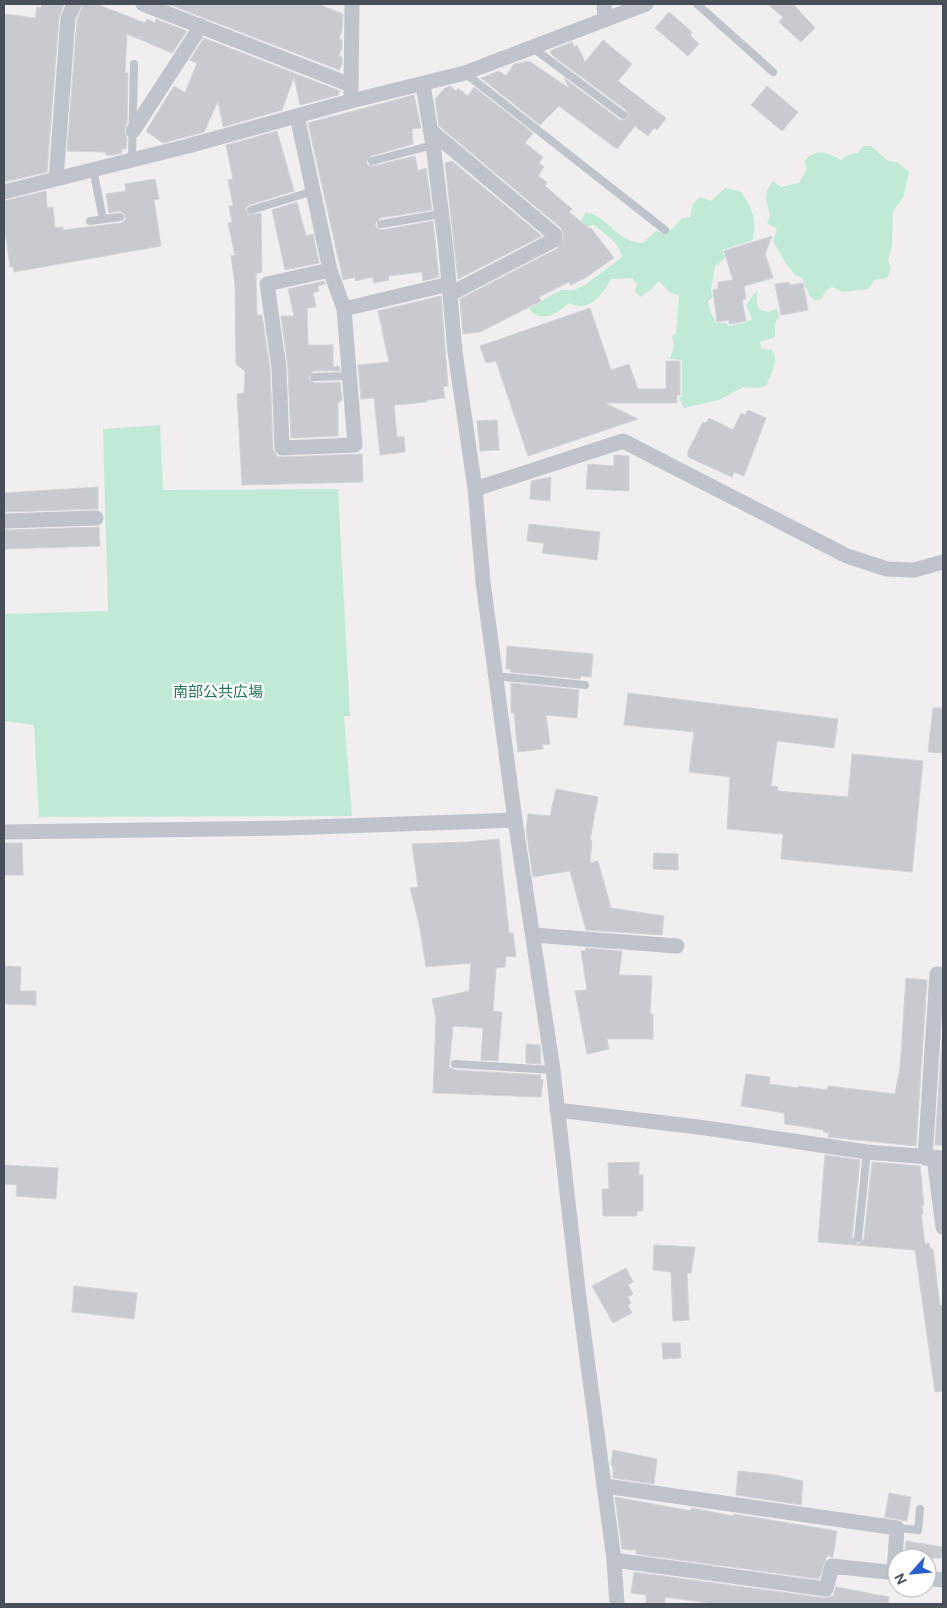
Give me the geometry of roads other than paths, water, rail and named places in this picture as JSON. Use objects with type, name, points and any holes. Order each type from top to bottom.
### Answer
[{"type":"street","points":[[56,179],[68,18],[74,4]]},
{"type":"street","points":[[143,4],[352,85]]},
{"type":"street","points":[[351,100],[352,4]]},
{"type":"street","points":[[604,4],[605,20]]},
{"type":"street","points":[[4,192],[297,116],[351,100],[465,74],[646,4]]},
{"type":"street","points":[[133,131],[201,26]]},
{"type":"street","points":[[423,85],[432,138],[455,352],[475,490],[483,582],[515,820],[553,1070],[579,1298],[614,1560],[617,1604]]},
{"type":"street","points":[[297,116],[330,270],[344,309],[354,445],[282,448],[280,368],[266,284],[330,270]]},
{"type":"street","points":[[344,309],[449,289],[554,240],[555,236],[432,138]]},
{"type":"street","points":[[475,490],[623,441],[847,556],[887,569],[914,570],[943,562]]},
{"type":"street","points":[[4,521],[96,518]]},
{"type":"street","points":[[4,832],[285,828],[515,820]]},
{"type":"street","points":[[533,935],[677,946]]},
{"type":"street","points":[[943,974],[937,974],[934,1158],[943,1227]]},
{"type":"street","points":[[557,1110],[706,1128],[867,1152],[934,1158]]},
{"type":"street","points":[[605,1486],[897,1528],[897,1548]]},
{"type":"street","points":[[614,1560],[826,1589],[832,1566],[887,1571]]},
{"type":"lane","points":[[698,4],[773,72]]},
{"type":"lane","points":[[533,48],[623,116]]},
{"type":"lane","points":[[132,159],[134,64]]},
{"type":"lane","points":[[465,74],[665,230]]},
{"type":"lane","points":[[372,161],[432,138]]},
{"type":"lane","points":[[93,169],[103,219]]},
{"type":"lane","points":[[251,210],[314,191]]},
{"type":"lane","points":[[381,224],[441,214]]},
{"type":"lane","points":[[90,221],[120,217]]},
{"type":"lane","points":[[314,377],[349,376]]},
{"type":"lane","points":[[496,676],[585,685]]},
{"type":"lane","points":[[455,1064],[553,1070]]},
{"type":"lane","points":[[858,1238],[867,1152]]},
{"type":"lane","points":[[897,1528],[918,1530],[920,1509]]},
{"type":"park label","name":"南部公共広場","points":[[218,692]]}]
